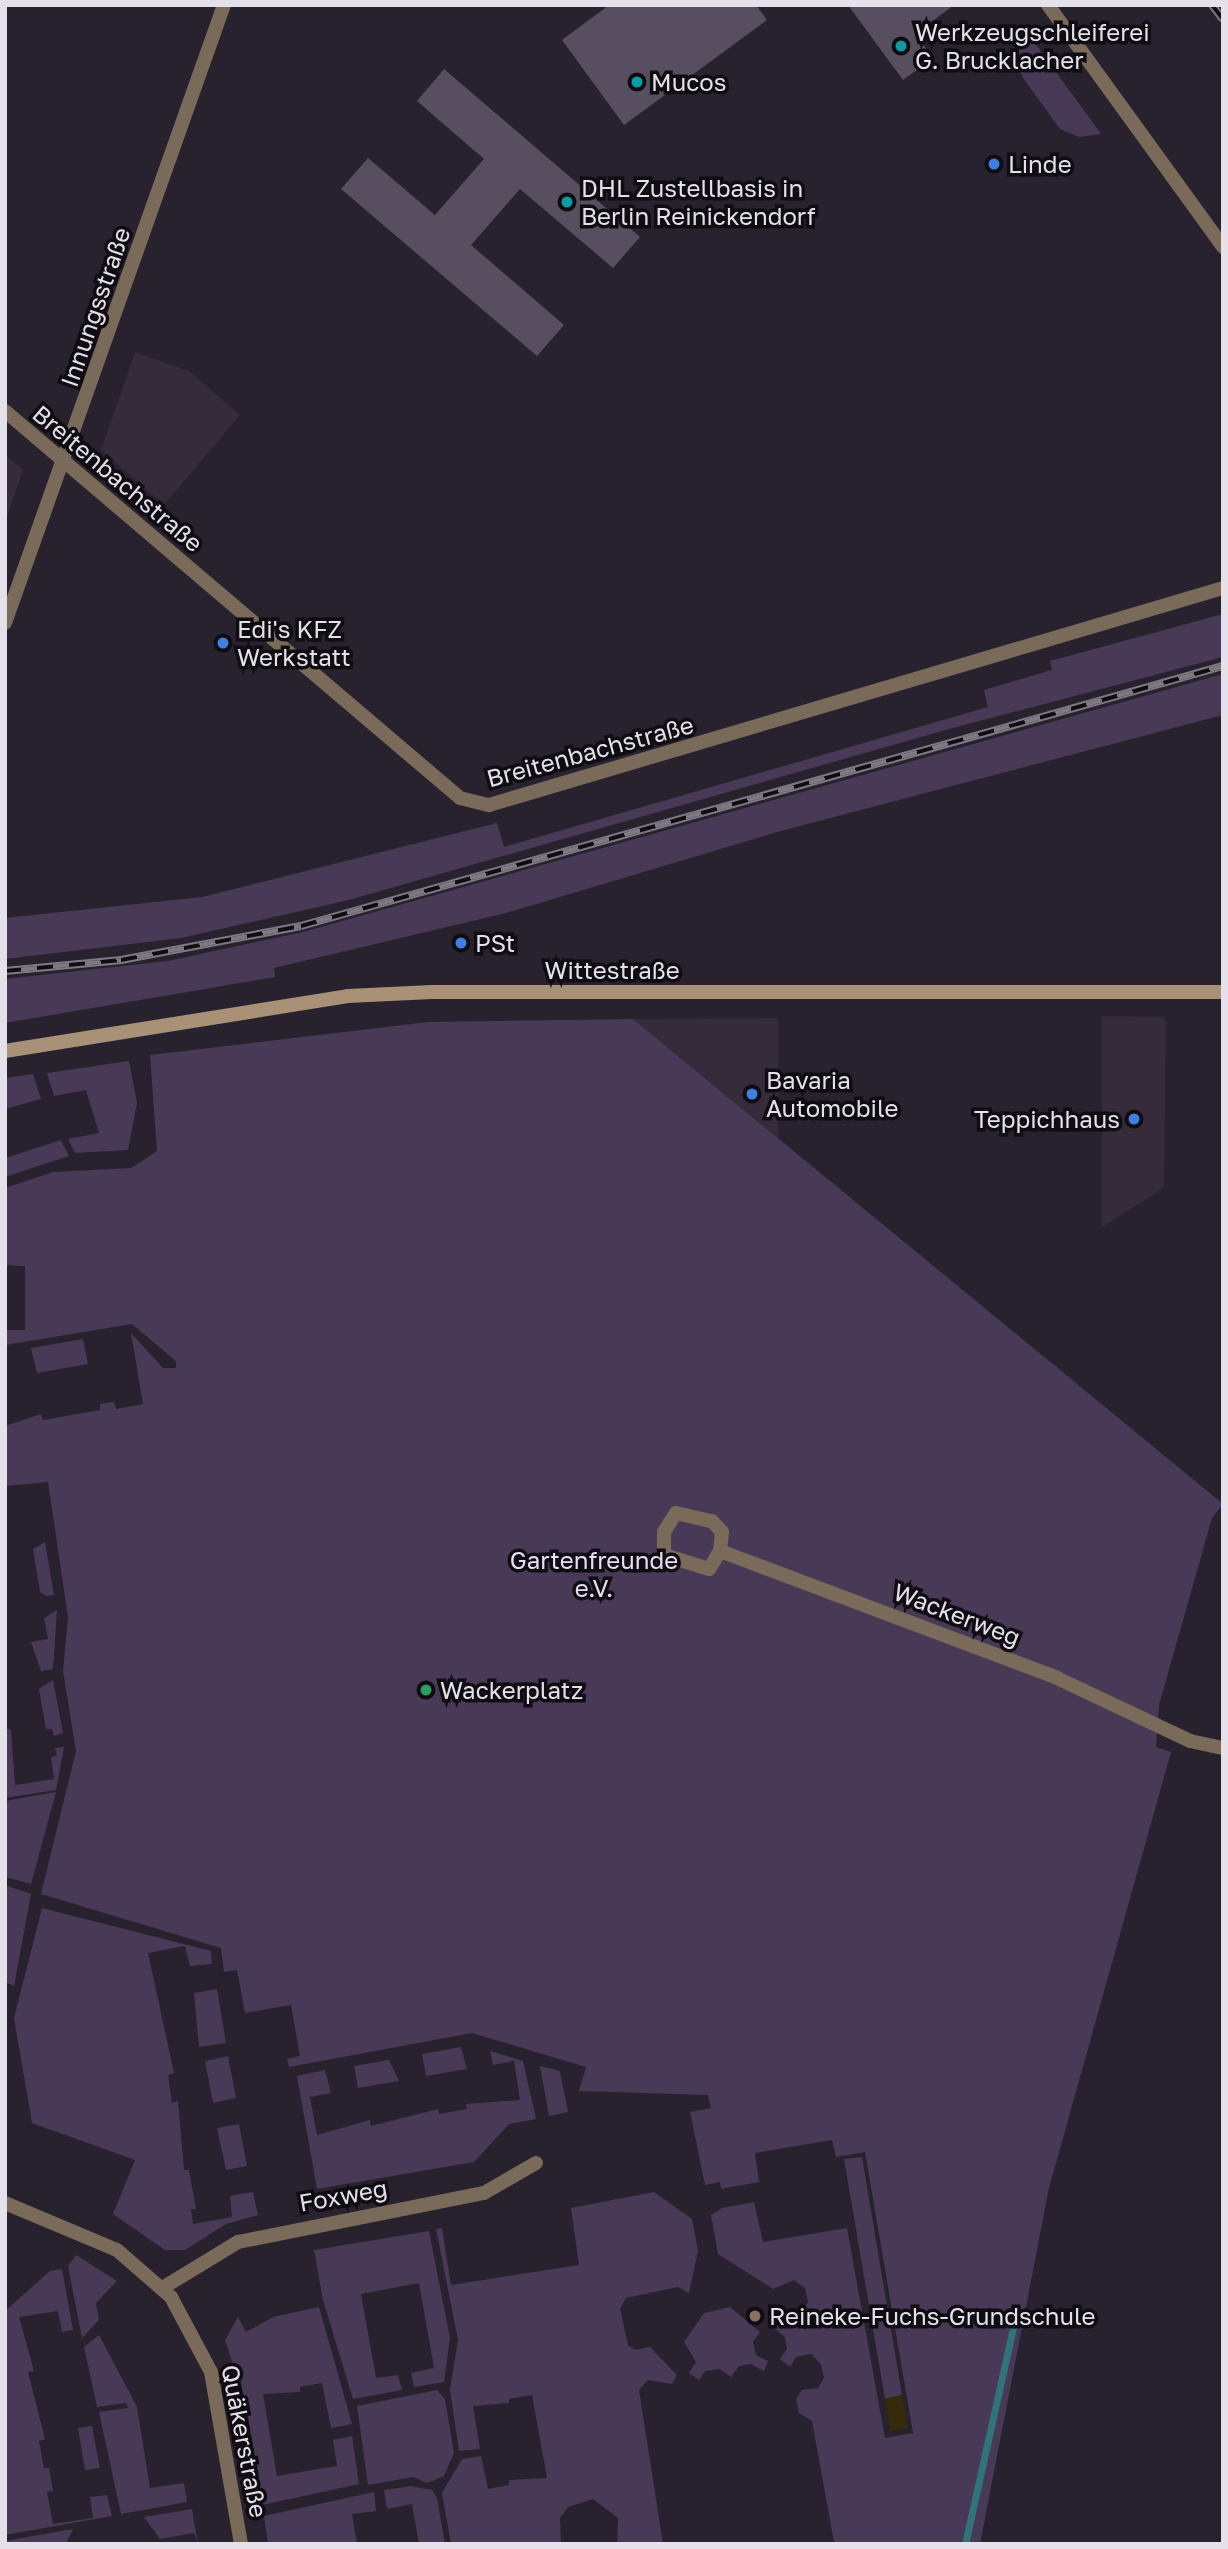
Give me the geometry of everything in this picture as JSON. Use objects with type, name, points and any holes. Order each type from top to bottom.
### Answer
[{"type":"main road","name":"Wittestraße","points":[[5,1051],[348,996],[432,992],[1223,992]]},
{"type":"street","name":"Innungsstraße","points":[[5,623],[66,462],[224,5]]},
{"type":"street","points":[[1048,5],[1223,247]]},
{"type":"street","name":"Breitenbachstraße","points":[[5,411],[460,797],[489,806],[1223,588]]},
{"type":"street","points":[[676,1513],[712,1521],[722,1532],[720,1551],[709,1569],[664,1555],[664,1532],[676,1513]]},
{"type":"street","name":"Wackerweg","points":[[720,1551],[1057,1678],[1173,1732],[1223,1748]]},
{"type":"street","name":"Foxweg","points":[[164,2287],[238,2242],[484,2193],[536,2163]]},
{"type":"street","name":"Quäkerstraße","points":[[5,2203],[117,2250],[164,2287],[211,2372],[241,2544]]},
{"type":"shaded area","points":[[135,352],[189,371],[240,415],[164,505],[101,450]]},
{"type":"shaded area","points":[[5,454],[23,470],[5,522]]},
{"type":"shaded area","points":[[1102,1016],[1164,1017],[1166,1022],[1164,1188],[1102,1227]]},
{"type":"shaded area","name":"Bavaria Automobile","points":[[760,1018],[778,1018],[778,1138],[633,1019]]},
{"type":"green space","points":[[1027,32],[1101,134],[1079,137],[1060,129],[1023,78],[1016,55]]},
{"type":"green space","points":[[1223,614],[1223,657],[949,729],[349,900],[181,938],[5,959],[5,918],[202,897],[497,823],[504,847],[988,707],[984,690],[1052,670],[1050,661]]},
{"type":"green space","points":[[1223,674],[1223,715],[777,832],[506,913],[274,968],[275,977],[5,1023],[5,979],[168,961],[303,932]]},
{"type":"green space","name":"Gartenfreunde e.V.","points":[[633,1019],[1223,1504],[1212,1518],[1159,1705],[1156,1747],[1171,1752],[1049,2188],[980,2544],[824,2544],[834,2542],[812,2421],[799,2413],[796,2399],[802,2390],[818,2388],[824,2378],[821,2364],[811,2354],[796,2357],[790,2367],[780,2359],[787,2349],[785,2337],[775,2329],[779,2318],[801,2313],[808,2302],[805,2288],[794,2280],[773,2289],[718,2254],[711,2215],[722,2208],[754,2202],[763,2242],[847,2228],[885,2438],[913,2433],[865,2152],[836,2157],[832,2140],[755,2153],[759,2182],[721,2189],[720,2182],[705,2185],[690,2112],[711,2108],[708,2095],[579,2091],[586,2067],[472,2033],[289,2067],[287,2059],[300,2056],[291,2005],[245,2013],[237,1970],[224,1972],[221,1948],[41,1894],[76,1751],[63,1671],[68,1617],[48,1482],[5,1486],[5,1426],[41,1414],[43,1420],[100,1410],[100,1404],[114,1402],[116,1409],[143,1404],[131,1333],[163,1368],[176,1368],[176,1361],[132,1324],[5,1345],[5,1330],[25,1330],[25,1266],[5,1265],[5,1188],[53,1172],[131,1168],[157,1151],[150,1055],[428,1022]]},
{"type":"green space","points":[[129,1061],[137,1103],[128,1150],[75,1153],[68,1139],[99,1133],[86,1090],[54,1096],[47,1073]]},
{"type":"green space","points":[[33,1074],[41,1099],[5,1109],[5,1078]]},
{"type":"green space","points":[[61,1140],[69,1156],[5,1177],[5,1158]]},
{"type":"green space","points":[[83,1339],[88,1364],[37,1373],[31,1348]]},
{"type":"green space","points":[[45,1542],[54,1595],[47,1596],[40,1592],[33,1549]]},
{"type":"green space","points":[[57,1610],[53,1669],[41,1671],[31,1642],[48,1639],[44,1618]]},
{"type":"green space","points":[[53,1680],[63,1733],[54,1736],[52,1729],[46,1729],[39,1689]]},
{"type":"green space","points":[[5,1728],[11,1730],[15,1785],[54,1779],[51,1757],[57,1756],[55,1748],[64,1747],[56,1790],[5,1798]]},
{"type":"green space","points":[[56,1792],[31,1884],[5,1877],[5,1801]]},
{"type":"green space","points":[[5,1885],[31,1894],[14,1986],[7,1983],[5,1968]]},
{"type":"green space","points":[[42,1908],[211,1951],[212,1964],[190,1966],[185,1946],[148,1953],[174,2073],[168,2075],[172,2103],[178,2101],[184,2170],[189,2170],[196,2209],[191,2209],[193,2224],[232,2217],[230,2196],[253,2192],[258,2215],[226,2224],[185,2250],[165,2250],[113,2214],[135,2160],[32,2123],[14,2018]]},
{"type":"green space","points":[[217,1989],[226,2043],[199,2047],[194,1993]]},
{"type":"green space","points":[[461,2047],[467,2069],[426,2076],[422,2054]]},
{"type":"green space","points":[[490,2051],[523,2061],[536,2119],[509,2124],[474,2162],[317,2189],[297,2076],[325,2070],[331,2093],[310,2097],[317,2135],[370,2120],[371,2126],[438,2109],[439,2114],[467,2109],[466,2104],[520,2100],[514,2061],[493,2065]]},
{"type":"green space","points":[[228,2056],[236,2098],[213,2103],[205,2061]]},
{"type":"green space","points":[[389,2060],[399,2081],[358,2088],[354,2066]]},
{"type":"green space","points":[[540,2066],[560,2071],[568,2112],[549,2116]]},
{"type":"green space","points":[[239,2124],[247,2166],[226,2170],[217,2128]]},
{"type":"green space","points":[[862,2157],[902,2395],[885,2399],[844,2159]]},
{"type":"green space","points":[[654,2192],[692,2219],[698,2251],[689,2293],[678,2287],[626,2298],[620,2309],[628,2345],[635,2350],[650,2347],[677,2375],[672,2384],[648,2380],[639,2390],[663,2544],[617,2544],[618,2518],[593,2499],[568,2507],[560,2518],[561,2544],[451,2544],[442,2493],[462,2459],[481,2456],[488,2489],[509,2485],[509,2480],[547,2478],[532,2395],[509,2399],[509,2403],[473,2406],[480,2449],[459,2451],[450,2389],[458,2340],[436,2229],[442,2228],[451,2285],[579,2265],[571,2208]]},
{"type":"green space","points":[[429,2231],[450,2338],[444,2382],[414,2387],[411,2373],[434,2368],[419,2283],[361,2294],[376,2378],[398,2375],[402,2390],[353,2399],[323,2300],[314,2250]]},
{"type":"green space","points":[[76,2255],[117,2281],[96,2303],[99,2320],[82,2338],[68,2266]]},
{"type":"green space","points":[[62,2269],[73,2330],[62,2332],[58,2311],[19,2317],[34,2371],[28,2372],[45,2439],[39,2441],[44,2468],[49,2468],[53,2491],[47,2492],[53,2524],[93,2518],[90,2497],[107,2495],[112,2516],[5,2535],[5,2311],[50,2271]]},
{"type":"green space","points":[[319,2307],[352,2424],[331,2428],[322,2383],[300,2387],[300,2392],[263,2394],[277,2476],[337,2466],[333,2440],[352,2436],[359,2484],[262,2505],[246,2403],[225,2340],[238,2317],[246,2332],[273,2317]]},
{"type":"green space","points":[[730,2307],[760,2332],[753,2342],[756,2355],[768,2361],[764,2371],[751,2364],[739,2366],[731,2377],[720,2369],[705,2371],[699,2380],[689,2373],[696,2362],[684,2342],[704,2313]]},
{"type":"green space","points":[[99,2335],[137,2407],[150,2488],[184,2483],[187,2502],[121,2514],[99,2412],[128,2408],[126,2403],[97,2407],[84,2347]]},
{"type":"green space","points":[[437,2390],[445,2399],[454,2453],[444,2476],[427,2483],[413,2477],[368,2485],[357,2406]]},
{"type":"green space","points":[[92,2426],[100,2468],[85,2470],[78,2428]]},
{"type":"green space","points":[[411,2486],[432,2490],[437,2498],[445,2544],[419,2544],[412,2504],[387,2509],[384,2490]]},
{"type":"green space","points":[[374,2492],[376,2511],[352,2514],[357,2544],[268,2544],[264,2516]]},
{"type":"green space","points":[[192,2509],[198,2544],[194,2533],[160,2539],[144,2517]]},
{"type":"green space","points":[[73,2529],[66,2544],[5,2544],[5,2541]]},
{"type":"sand","points":[[902,2395],[908,2428],[890,2431],[885,2399]]},
{"type":"building","name":"Mucos","points":[[609,5],[756,5],[767,20],[624,125],[562,40]]},
{"type":"building","name":"Werkzeugschleiferei G. Brucklacher","points":[[848,5],[954,5],[915,34],[933,58],[903,80]]},
{"type":"building","name":"DHL Zustellbasis in Berlin Reinickendorf","points":[[444,69],[640,237],[613,268],[520,189],[471,245],[564,325],[537,356],[341,189],[368,158],[435,215],[484,159],[417,101]]},
{"type":"waterway","points":[[965,2544],[1015,2318]]},
{"type":"railway","points":[[1212,5],[1223,19]]},
{"type":"railway","points":[[5,971],[121,960],[301,926],[1223,666]]},
{"type":"place","name":"Werkzeugschleiferei G. Brucklacher","points":[[901,46]]},
{"type":"place","name":"Mucos","points":[[637,82]]},
{"type":"place","name":"Linde","points":[[994,164]]},
{"type":"place","name":"DHL Zustellbasis in Berlin Reinickendorf","points":[[567,202]]},
{"type":"place","name":"Edi's KFZ Werkstatt","points":[[223,643]]},
{"type":"place","name":"PSt","points":[[461,943]]},
{"type":"place","name":"Bavaria Automobile","points":[[752,1094]]},
{"type":"place","name":"Teppichhaus","points":[[1134,1119]]},
{"type":"place","name":"Wackerplatz","points":[[426,1690]]},
{"type":"place","name":"Reineke-Fuchs-Grundschule","points":[[755,2316]]}]
